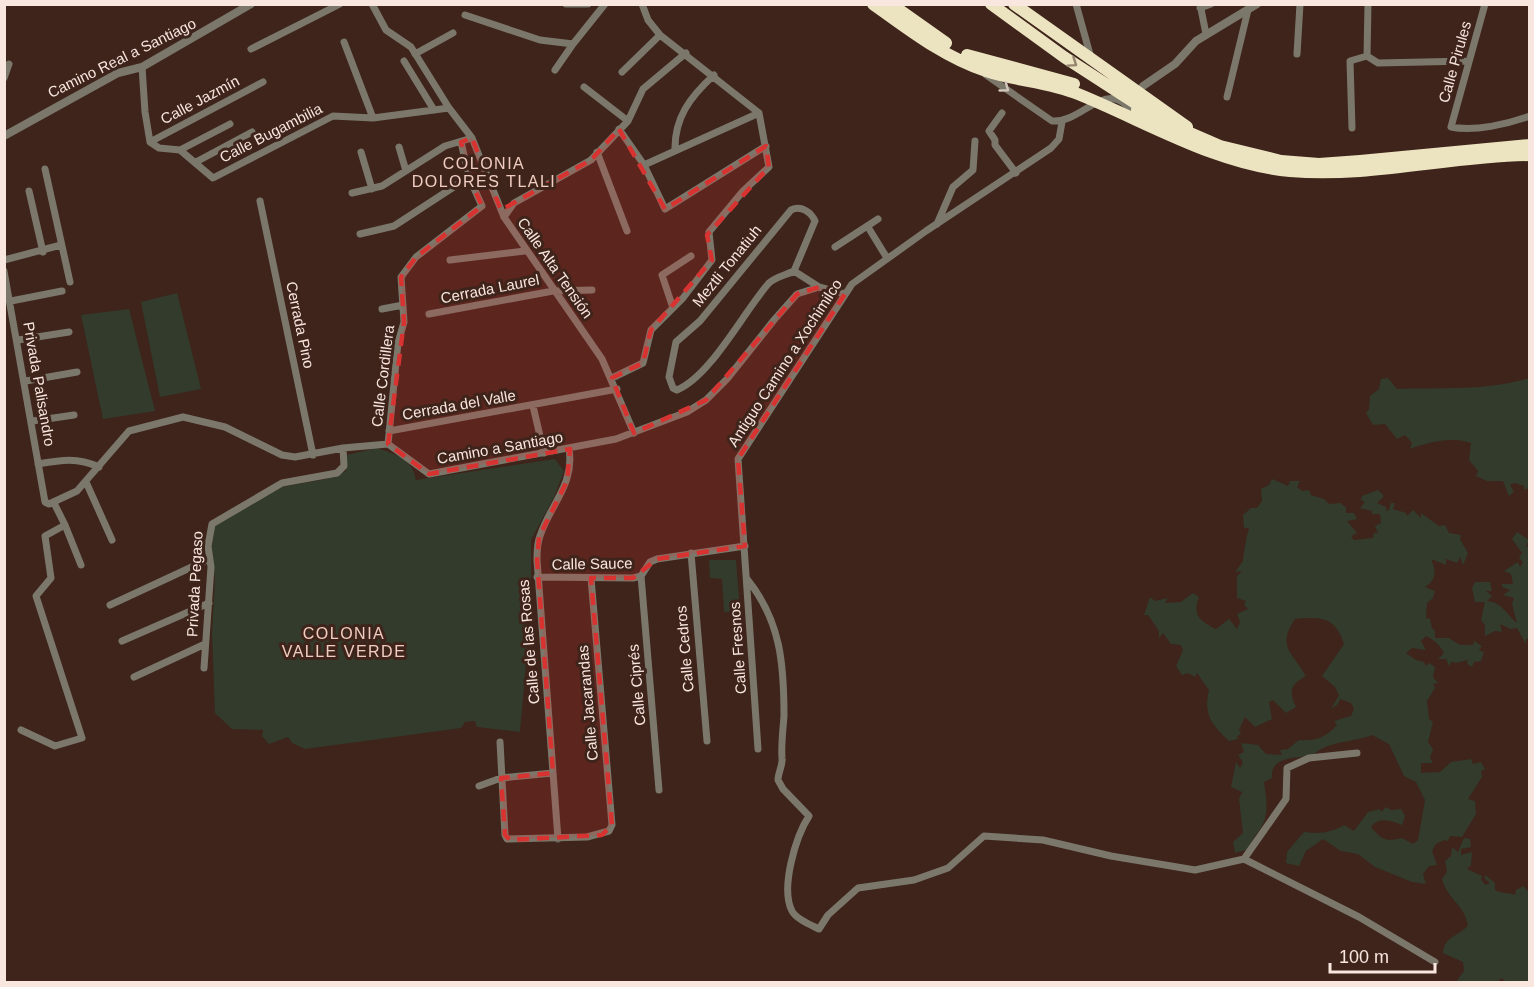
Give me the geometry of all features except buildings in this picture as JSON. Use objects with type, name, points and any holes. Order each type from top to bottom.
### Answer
[{"type":"highway","points":[[873,4],[952,57],[974,67],[1071,91],[1188,143],[1244,163],[1289,171],[1327,173],[1530,154]]},
{"type":"highway","points":[[890,4],[957,51],[977,60],[1075,84],[1220,146],[1247,154],[1281,161],[1319,164],[1530,144]]},
{"type":"highway","points":[[992,4],[1118,93],[1198,142],[1243,159],[1305,169],[1329,170],[1530,154]]},
{"type":"highway","points":[[1014,4],[1176,121],[1221,142],[1265,154],[1323,161],[1530,144]]},
{"type":"street","name":"Camino Real a Santiago","points":[[4,136],[118,73],[142,67],[250,4]]},
{"type":"street","points":[[251,49],[340,4]]},
{"type":"street","name":"Calle Alta Tensión","points":[[372,4],[386,30],[411,47],[449,108],[472,138],[504,217],[525,251],[602,359],[617,389],[634,433]]},
{"type":"street","points":[[566,4],[588,4]]},
{"type":"street","points":[[555,70],[605,4]]},
{"type":"street","points":[[612,378],[643,363],[651,330],[658,320],[674,308],[712,260],[710,232],[743,191],[766,172],[769,162],[759,113],[714,75],[660,35],[648,20],[642,4]]},
{"type":"street","points":[[890,4],[1044,117],[1062,122],[1106,99],[1117,99],[1180,140],[1198,142]]},
{"type":"street","points":[[1076,4],[1091,58]]},
{"type":"street","points":[[1206,34],[1200,6],[1211,4]]},
{"type":"street","points":[[1143,86],[1175,64],[1196,41],[1257,4]]},
{"type":"street","points":[[1297,54],[1300,4]]},
{"type":"street","points":[[1367,56],[1368,4]]},
{"type":"street","name":"Calle Pirules","points":[[1485,4],[1451,127],[1494,124],[1530,116]]},
{"type":"street","points":[[1227,97],[1248,10]]},
{"type":"street","points":[[465,15],[540,40],[573,44]]},
{"type":"street","points":[[416,54],[453,33]]},
{"type":"street","points":[[621,72],[660,35]]},
{"type":"street","points":[[344,42],[373,118]]},
{"type":"street","points":[[504,217],[514,203],[591,160],[628,121],[643,89],[686,53]]},
{"type":"street","points":[[1352,128],[1350,61],[1367,56],[1378,63],[1469,61]]},
{"type":"street","points":[[404,61],[434,110]]},
{"type":"street","points":[[4,78],[9,64]]},
{"type":"street","points":[[142,67],[145,112],[150,142],[153,147],[180,150],[196,162],[252,132]]},
{"type":"street","points":[[675,151],[674,134],[683,111],[693,94],[714,75]]},
{"type":"street","name":"Calle Jazmín","points":[[150,142],[262,82]]},
{"type":"street","points":[[584,87],[628,121]]},
{"type":"street","name":"Calle Bugambilia","points":[[196,162],[213,178],[324,119],[342,115],[373,118],[449,108]]},
{"type":"street","points":[[644,165],[759,113]]},
{"type":"street","points":[[1002,113],[989,131],[995,140],[995,145],[1016,173]]},
{"type":"street","name":"Antiguo Camino a Xochimilco","points":[[745,546],[738,459],[852,284],[937,224],[1016,173],[1059,139],[1062,122]]},
{"type":"street","points":[[180,150],[230,124]]},
{"type":"street","points":[[619,129],[644,165],[665,209],[766,146]]},
{"type":"street","points":[[352,193],[372,189],[445,147],[472,138]]},
{"type":"street","points":[[937,224],[953,187],[973,170],[975,141]]},
{"type":"street","points":[[360,234],[394,225],[469,177],[461,142]]},
{"type":"street","points":[[399,147],[406,171]]},
{"type":"street","points":[[361,152],[372,189]]},
{"type":"street","points":[[597,152],[627,231]]},
{"type":"street","points":[[45,169],[70,282]]},
{"type":"street","name":"Calle Cordillera","points":[[388,444],[398,343],[404,322],[401,277],[416,257],[482,206],[469,177]]},
{"type":"street","points":[[29,191],[44,252]]},
{"type":"street","name":"Cerrada Pino","points":[[260,201],[313,455]]},
{"type":"street","name":"Meztli Tonatiuh","points":[[801,208],[813,215],[815,221],[794,271],[771,282],[714,356],[685,385],[677,390],[673,388],[669,376],[676,342],[700,321],[790,210],[801,208]]},
{"type":"street","points":[[835,247],[878,219]]},
{"type":"street","points":[[868,227],[887,258]]},
{"type":"street","points":[[4,260],[44,252],[61,245]]},
{"type":"street","points":[[450,260],[525,251]]},
{"type":"street","points":[[674,308],[662,275],[691,256]]},
{"type":"street","name":"Privada Palisandro","points":[[4,271],[26,381],[45,501],[54,503]]},
{"type":"street","points":[[794,271],[819,287],[845,294]]},
{"type":"street","name":"Camino a Santiago","points":[[388,444],[401,452],[416,468],[429,474],[569,449],[634,433],[687,412],[706,400],[753,350],[797,294],[819,287]]},
{"type":"street","name":"Cerrada Laurel","points":[[429,314],[553,291],[592,290]]},
{"type":"street","points":[[11,302],[62,291]]},
{"type":"street","points":[[382,309],[403,305]]},
{"type":"street","points":[[18,340],[69,332]]},
{"type":"street","points":[[26,381],[77,372]]},
{"type":"street","name":"Cerrada del Valle","points":[[389,431],[617,389]]},
{"type":"street","name":"Cerrada del Valle","points":[[533,406],[544,453]]},
{"type":"street","points":[[33,421],[74,415]]},
{"type":"street","points":[[81,565],[54,503],[77,491],[129,431],[183,417],[225,428],[282,455],[313,455],[343,448],[388,444]]},
{"type":"street","name":"Privada Pegaso","points":[[204,668],[209,603],[208,546],[212,524],[282,483],[337,473],[344,466],[343,448]]},
{"type":"street","name":"Calle de las Rosas","points":[[558,839],[537,577],[539,537],[567,481],[571,467],[569,449]]},
{"type":"street","points":[[38,464],[82,459],[99,467]]},
{"type":"street","points":[[86,482],[112,540]]},
{"type":"street","points":[[21,730],[55,746],[82,738],[36,597],[51,578],[45,536],[64,525]]},
{"type":"street","name":"Calle Sauce","points":[[537,577],[641,576],[650,562],[657,559],[745,546]]},
{"type":"street","name":"Calle Fresnos","points":[[745,546],[758,749]]},
{"type":"street","name":"Calle Cedros","points":[[691,553],[707,741]]},
{"type":"street","points":[[110,605],[209,559]]},
{"type":"street","name":"Calle Ciprés","points":[[641,576],[659,790]]},
{"type":"street","name":"Calle Jacarandas","points":[[558,839],[602,835],[609,831],[612,825],[591,578]]},
{"type":"street","points":[[747,579],[767,612],[781,647],[784,717],[780,749],[783,759],[778,780],[783,789],[810,816],[801,829],[791,858],[790,904],[796,916],[819,929],[828,915],[858,888],[914,880],[948,868],[984,836],[1043,840],[1111,856],[1195,870],[1244,859],[1359,917],[1435,962]]},
{"type":"street","points":[[122,641],[209,603]]},
{"type":"street","points":[[134,676],[205,644]]},
{"type":"street","points":[[500,742],[505,835],[510,840],[558,839]]},
{"type":"street","points":[[1244,859],[1286,799],[1287,768],[1310,758],[1357,753]]},
{"type":"street","points":[[479,786],[501,778],[553,773]]},
{"type":"highlighted area","points":[[619,129],[665,209],[766,146],[769,167],[707,235],[712,260],[651,330],[643,363],[612,378],[634,433],[706,400],[797,294],[819,287],[845,294],[738,459],[745,546],[657,559],[633,578],[591,578],[612,825],[602,835],[510,840],[505,835],[501,778],[553,773],[537,560],[539,537],[567,481],[570,449],[429,474],[388,444],[404,322],[401,277],[416,257],[482,206],[469,177],[461,142],[472,138],[501,210],[591,160]]},
{"type":"green space","points":[[177,293],[201,389],[160,397],[141,302]]},
{"type":"green space","points":[[129,309],[155,411],[103,419],[81,315]]},
{"type":"green space","points":[[1388,378],[1397,389],[1480,387],[1529,378],[1529,488],[1524,490],[1524,486],[1515,483],[1510,485],[1514,492],[1509,496],[1503,481],[1487,481],[1476,476],[1478,471],[1469,460],[1471,443],[1456,440],[1440,441],[1410,449],[1412,443],[1405,435],[1397,439],[1385,424],[1373,425],[1366,413],[1369,409],[1370,396],[1379,389],[1381,379]]},
{"type":"green space","points":[[376,448],[396,455],[407,462],[416,480],[555,459],[564,471],[554,497],[531,540],[531,607],[520,732],[477,727],[475,721],[465,722],[461,728],[305,749],[292,743],[288,737],[269,744],[262,736],[263,730],[232,729],[215,713],[212,633],[215,579],[211,543],[214,524],[282,487],[326,479],[346,471],[347,455]]},
{"type":"green space","points":[[1272,479],[1288,486],[1290,481],[1300,481],[1297,487],[1302,491],[1309,490],[1311,495],[1324,499],[1329,504],[1341,503],[1346,508],[1346,513],[1354,513],[1357,519],[1347,521],[1357,533],[1351,536],[1354,540],[1373,538],[1374,533],[1378,533],[1375,526],[1381,523],[1380,514],[1372,514],[1372,511],[1360,508],[1365,502],[1361,500],[1362,496],[1378,490],[1384,496],[1377,503],[1386,507],[1386,511],[1389,510],[1391,503],[1395,503],[1393,509],[1406,513],[1407,516],[1413,510],[1421,518],[1421,513],[1439,526],[1445,525],[1449,533],[1461,535],[1460,539],[1468,553],[1463,565],[1460,557],[1457,563],[1446,559],[1446,565],[1431,559],[1434,575],[1432,581],[1425,587],[1435,591],[1433,598],[1427,603],[1426,618],[1430,619],[1435,638],[1449,638],[1460,645],[1473,645],[1474,641],[1482,646],[1479,650],[1484,652],[1481,661],[1474,662],[1472,667],[1467,664],[1468,660],[1455,663],[1452,661],[1449,666],[1446,659],[1438,659],[1444,653],[1441,648],[1426,636],[1421,641],[1426,650],[1412,648],[1406,653],[1424,662],[1426,666],[1429,663],[1435,667],[1433,677],[1438,683],[1433,684],[1435,688],[1427,701],[1429,719],[1433,722],[1428,742],[1433,749],[1430,758],[1433,763],[1421,763],[1421,773],[1440,772],[1451,762],[1471,759],[1473,764],[1481,762],[1485,769],[1481,771],[1482,777],[1468,799],[1475,801],[1476,814],[1462,837],[1450,836],[1448,841],[1444,840],[1436,844],[1432,851],[1437,865],[1429,866],[1423,874],[1426,884],[1412,882],[1375,867],[1358,854],[1341,851],[1323,839],[1306,851],[1299,866],[1286,863],[1287,852],[1304,832],[1325,832],[1344,825],[1354,831],[1368,812],[1380,809],[1381,812],[1386,807],[1391,810],[1401,809],[1405,816],[1402,825],[1382,820],[1371,827],[1381,837],[1388,840],[1402,838],[1413,844],[1418,840],[1425,800],[1416,782],[1404,776],[1389,744],[1372,735],[1333,744],[1312,756],[1292,758],[1275,766],[1272,778],[1264,782],[1266,808],[1263,824],[1250,849],[1235,853],[1233,842],[1243,833],[1239,799],[1242,792],[1231,787],[1236,762],[1240,768],[1243,762],[1238,755],[1244,752],[1241,743],[1258,745],[1266,754],[1282,755],[1280,750],[1288,749],[1299,740],[1324,736],[1337,725],[1334,721],[1351,716],[1354,709],[1351,703],[1340,699],[1338,704],[1331,709],[1339,695],[1335,687],[1322,676],[1344,644],[1331,623],[1312,618],[1295,619],[1287,636],[1288,648],[1306,676],[1292,689],[1296,707],[1286,713],[1273,700],[1269,702],[1272,719],[1255,727],[1245,717],[1239,730],[1241,734],[1237,736],[1238,739],[1229,741],[1210,719],[1207,706],[1209,690],[1197,673],[1195,677],[1188,673],[1182,675],[1176,666],[1183,650],[1181,645],[1171,644],[1163,633],[1159,638],[1159,631],[1148,615],[1144,615],[1150,597],[1155,601],[1168,598],[1165,603],[1181,602],[1193,593],[1199,597],[1196,608],[1202,620],[1216,629],[1229,619],[1237,629],[1240,622],[1237,614],[1248,609],[1244,605],[1246,601],[1237,598],[1237,576],[1242,571],[1235,572],[1243,561],[1249,528],[1244,528],[1243,515],[1251,508],[1257,508],[1262,501],[1261,489],[1269,485]]},
{"type":"green space","points":[[1517,532],[1529,540],[1526,547],[1529,546],[1530,639],[1526,639],[1526,644],[1517,628],[1511,629],[1500,624],[1502,632],[1495,631],[1485,636],[1485,625],[1481,620],[1485,602],[1475,602],[1472,588],[1475,582],[1490,582],[1492,591],[1486,591],[1492,596],[1487,601],[1497,604],[1517,623],[1512,604],[1514,598],[1503,595],[1510,590],[1502,587],[1502,584],[1513,584],[1511,574],[1504,571],[1518,562],[1520,567],[1523,562],[1519,558],[1522,553],[1512,539]]},
{"type":"green space","points":[[709,560],[736,560],[740,611],[724,612],[722,579],[710,578]]},
{"type":"green space","points":[[1464,838],[1470,839],[1471,847],[1461,849],[1461,855],[1472,852],[1471,865],[1467,869],[1482,876],[1481,879],[1485,885],[1490,883],[1485,879],[1485,875],[1495,883],[1497,891],[1515,895],[1516,890],[1523,886],[1529,892],[1529,982],[1505,982],[1502,978],[1497,982],[1456,982],[1464,971],[1463,962],[1443,953],[1444,947],[1468,925],[1463,912],[1444,886],[1442,879],[1447,872],[1445,861],[1451,856],[1452,847],[1458,852]]},
{"type":"district","name":"COLONIA DOLORES TLALI","points":[[484,172]]},
{"type":"district","name":"COLONIA VALLE VERDE","points":[[344,642]]}]
